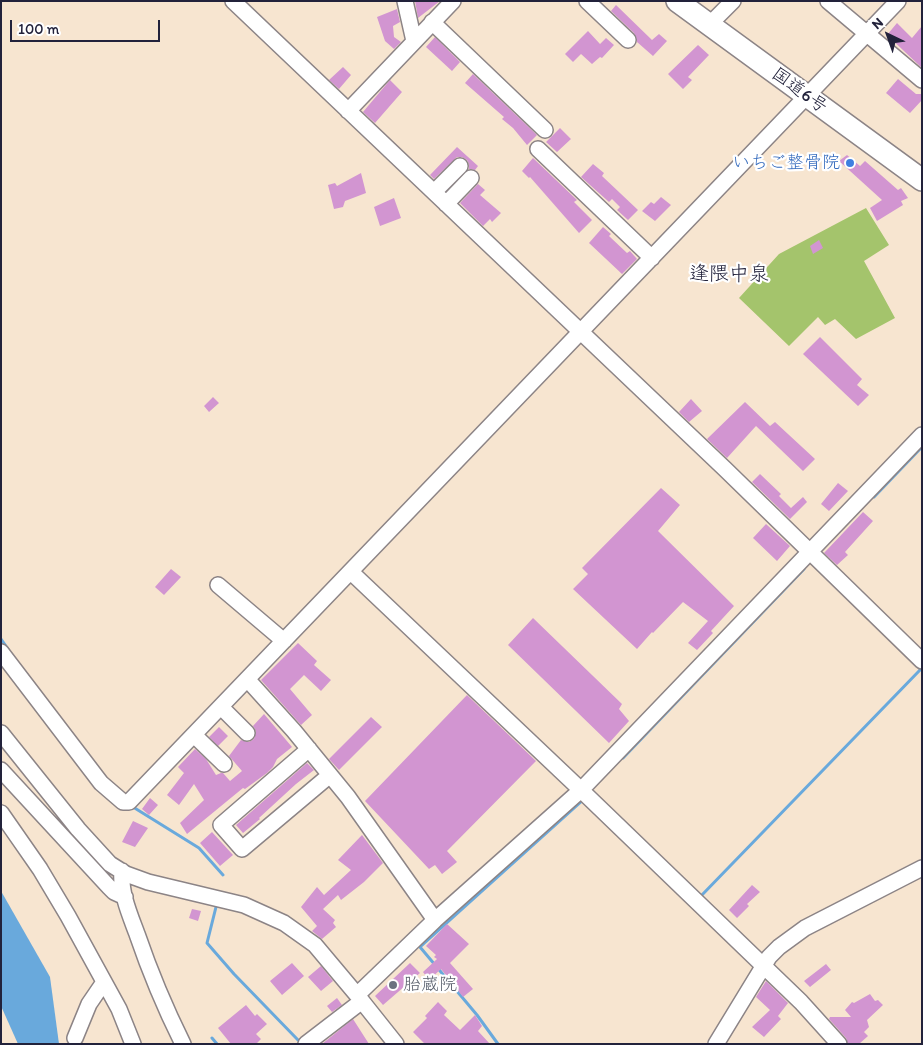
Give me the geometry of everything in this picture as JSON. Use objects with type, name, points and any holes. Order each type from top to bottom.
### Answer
[{"type":"highway","name":"国道6号","points":[[677,1],[922,180]]},
{"type":"street","points":[[232,1],[580,331],[922,661]]},
{"type":"street","points":[[405,1],[414,41]]},
{"type":"street","points":[[348,111],[453,1]]},
{"type":"street","points":[[587,1],[628,40]]},
{"type":"street","points":[[709,25],[733,1]]},
{"type":"street","points":[[828,1],[922,80]]},
{"type":"street","points":[[1,652],[101,784],[123,802],[129,802],[898,1]]},
{"type":"street","points":[[432,22],[545,130]]},
{"type":"street","points":[[538,149],[652,258]]},
{"type":"street","points":[[434,192],[460,166]]},
{"type":"street","points":[[446,204],[471,178]]},
{"type":"street","points":[[306,1044],[360,998],[435,920],[581,790],[922,435]]},
{"type":"street","points":[[351,572],[801,1002],[839,1044]]},
{"type":"street","points":[[218,585],[284,641]]},
{"type":"street","points":[[247,680],[330,775],[387,850],[435,920]]},
{"type":"street","points":[[220,707],[247,733]]},
{"type":"street","points":[[1,733],[98,852],[110,864],[148,882],[244,906],[284,923],[315,946],[360,998],[396,1044]]},
{"type":"street","points":[[194,735],[224,764]]},
{"type":"street","points":[[309,749],[221,825],[242,849],[330,775]]},
{"type":"street","points":[[1,770],[109,887],[114,892],[125,897]]},
{"type":"street","points":[[1,813],[35,862],[68,916],[119,1009],[133,1044]]},
{"type":"street","points":[[716,1044],[769,957],[779,947],[805,928],[922,868]]},
{"type":"street","points":[[122,871],[125,897],[152,976],[183,1044]]},
{"type":"street","points":[[74,1038],[89,1004],[104,982]]},
{"type":"green space","points":[[866,208],[889,245],[864,261],[895,318],[856,339],[835,319],[825,325],[818,317],[789,346],[739,298],[779,254]]},
{"type":"water","points":[[1,891],[50,977],[59,1044],[18,1044],[1,1006]]},
{"type":"building","points":[[415,1],[440,1],[418,18]]},
{"type":"building","points":[[616,5],[652,40],[659,34],[667,41],[653,56],[637,42],[634,33],[611,11]]},
{"type":"building","points":[[397,9],[400,22],[393,26],[394,37],[401,42],[394,49],[385,41],[377,17]]},
{"type":"building","points":[[897,23],[912,38],[922,26],[922,68],[887,35]]},
{"type":"building","points":[[588,31],[600,44],[606,38],[614,45],[602,58],[600,57],[592,64],[581,54],[573,62],[565,54]]},
{"type":"building","points":[[435,37],[460,62],[452,71],[426,47]]},
{"type":"building","points":[[698,45],[709,55],[688,77],[692,80],[683,89],[668,74]]},
{"type":"building","points":[[343,67],[351,75],[339,89],[329,80]]},
{"type":"building","points":[[473,74],[537,135],[527,145],[513,128],[502,119],[504,117],[465,83]]},
{"type":"building","points":[[898,79],[916,94],[922,94],[922,100],[910,113],[886,93]]},
{"type":"building","points":[[390,80],[402,92],[375,123],[363,112]]},
{"type":"building","points":[[560,128],[571,139],[557,152],[546,142]]},
{"type":"building","points":[[457,147],[478,166],[475,170],[469,169],[467,160],[457,157],[434,179],[430,175]]},
{"type":"building","points":[[847,155],[860,166],[865,161],[898,190],[901,188],[908,198],[901,201],[903,205],[877,221],[870,208],[882,200],[839,161]]},
{"type":"building","points":[[533,158],[577,200],[574,202],[592,220],[579,233],[530,177],[522,171]]},
{"type":"building","points":[[593,164],[604,173],[602,176],[638,210],[628,220],[617,210],[620,207],[612,199],[609,202],[581,177]]},
{"type":"building","points":[[361,173],[366,193],[345,201],[343,207],[334,209],[328,185],[335,183],[337,186]]},
{"type":"building","points":[[478,184],[485,190],[480,195],[501,213],[492,222],[490,219],[483,226],[460,203]]},
{"type":"building","points":[[661,197],[671,205],[655,221],[642,211],[651,202],[654,204]]},
{"type":"building","points":[[394,198],[401,218],[380,226],[374,207]]},
{"type":"building","points":[[603,227],[611,234],[609,236],[627,253],[630,251],[637,259],[622,274],[589,243]]},
{"type":"building","points":[[819,240],[823,248],[813,254],[810,246]]},
{"type":"building","points":[[820,337],[862,379],[857,385],[869,395],[858,406],[803,354]]},
{"type":"building","points":[[213,397],[219,403],[209,412],[204,406]]},
{"type":"building","points":[[691,399],[702,411],[689,422],[679,412]]},
{"type":"building","points":[[745,402],[770,426],[775,422],[815,459],[803,471],[756,426],[727,458],[707,439]]},
{"type":"building","points":[[760,474],[781,494],[779,496],[791,508],[803,497],[807,502],[790,519],[752,482]]},
{"type":"building","points":[[838,483],[848,491],[829,511],[821,504]]},
{"type":"building","points":[[661,488],[680,505],[658,531],[734,606],[711,631],[713,633],[697,650],[688,643],[708,621],[683,602],[637,649],[573,589],[588,574],[582,568]]},
{"type":"building","points":[[863,512],[873,521],[845,552],[848,555],[837,565],[824,553]]},
{"type":"building","points":[[766,524],[790,546],[777,561],[753,538]]},
{"type":"building","points":[[171,569],[181,577],[164,595],[155,587]]},
{"type":"building","points":[[533,618],[622,704],[619,709],[629,721],[609,743],[508,645]]},
{"type":"building","points":[[298,643],[317,661],[314,665],[331,680],[321,691],[304,675],[290,689],[312,715],[301,725],[261,680]]},
{"type":"building","points":[[467,695],[536,761],[447,851],[457,862],[442,874],[435,865],[429,869],[365,801]]},
{"type":"building","points":[[264,714],[292,747],[277,759],[267,773],[245,789],[243,788],[187,834],[180,823],[204,800],[194,784],[179,805],[167,795],[184,773],[178,767],[195,749],[206,759],[216,775],[223,773],[230,781],[242,771],[229,756],[241,740],[249,742],[254,739],[256,731],[253,726]]},
{"type":"building","points":[[371,717],[382,727],[339,770],[329,759]]},
{"type":"building","points":[[219,727],[228,736],[218,746],[209,737]]},
{"type":"building","points":[[307,763],[314,770],[243,833],[236,825]]},
{"type":"building","points":[[150,798],[158,805],[149,815],[142,809]]},
{"type":"building","points":[[133,821],[148,828],[135,847],[122,842]]},
{"type":"building","points":[[212,832],[233,855],[220,866],[200,843]]},
{"type":"building","points":[[362,835],[383,863],[364,882],[341,900],[338,895],[323,909],[335,920],[333,923],[336,927],[322,939],[312,931],[317,926],[301,907],[317,887],[324,895],[351,870],[338,860]]},
{"type":"building","points":[[752,885],[760,892],[747,904],[749,906],[737,918],[729,910]]},
{"type":"building","points":[[192,909],[201,911],[198,921],[189,918]]},
{"type":"building","points":[[447,924],[469,944],[450,963],[473,989],[463,997],[441,969],[429,980],[423,972],[437,959],[434,957],[436,955],[426,946]]},
{"type":"building","points":[[292,963],[304,976],[282,995],[270,981]]},
{"type":"building","points":[[410,963],[420,973],[383,1005],[375,996]]},
{"type":"building","points":[[826,964],[831,970],[810,987],[804,981]]},
{"type":"building","points":[[321,966],[333,981],[321,991],[308,977]]},
{"type":"building","points":[[766,981],[788,1003],[778,1016],[781,1019],[764,1037],[752,1027],[770,1010],[756,997]]},
{"type":"building","points":[[870,994],[875,1001],[878,1000],[883,1005],[867,1020],[869,1027],[864,1032],[868,1036],[859,1044],[848,1044],[846,1038],[829,1019],[830,1017],[851,1017],[845,1010],[852,1002],[854,1003]]},
{"type":"building","points":[[337,998],[342,1005],[332,1012],[327,1006]]},
{"type":"building","points":[[438,1002],[447,1011],[444,1015],[460,1030],[475,1015],[482,1026],[478,1031],[490,1044],[425,1044],[413,1032],[427,1018],[425,1016]]},
{"type":"building","points":[[246,1005],[255,1016],[257,1014],[267,1024],[256,1034],[261,1039],[256,1044],[231,1044],[218,1028]]},
{"type":"building","points":[[353,1019],[369,1044],[322,1044]]},
{"type":"waterway","points":[[874,497],[922,447]]},
{"type":"waterway","points":[[623,758],[804,569]]},
{"type":"waterway","points":[[1,639],[8,649]]},
{"type":"waterway","points":[[700,897],[920,670]]},
{"type":"waterway","points":[[498,1044],[477,1015],[420,947],[583,800]]},
{"type":"waterway","points":[[133,807],[199,848],[223,875]]},
{"type":"waterway","points":[[216,907],[207,943],[234,974],[298,1040]]},
{"type":"waterway","points":[[212,1038],[217,1044]]},
{"type":"place","name":"いちご整骨院","points":[[850,163]]},
{"type":"place","name":"胎蔵院","points":[[393,985]]},
{"type":"district","name":"逢隈中泉","points":[[729,275]]}]
